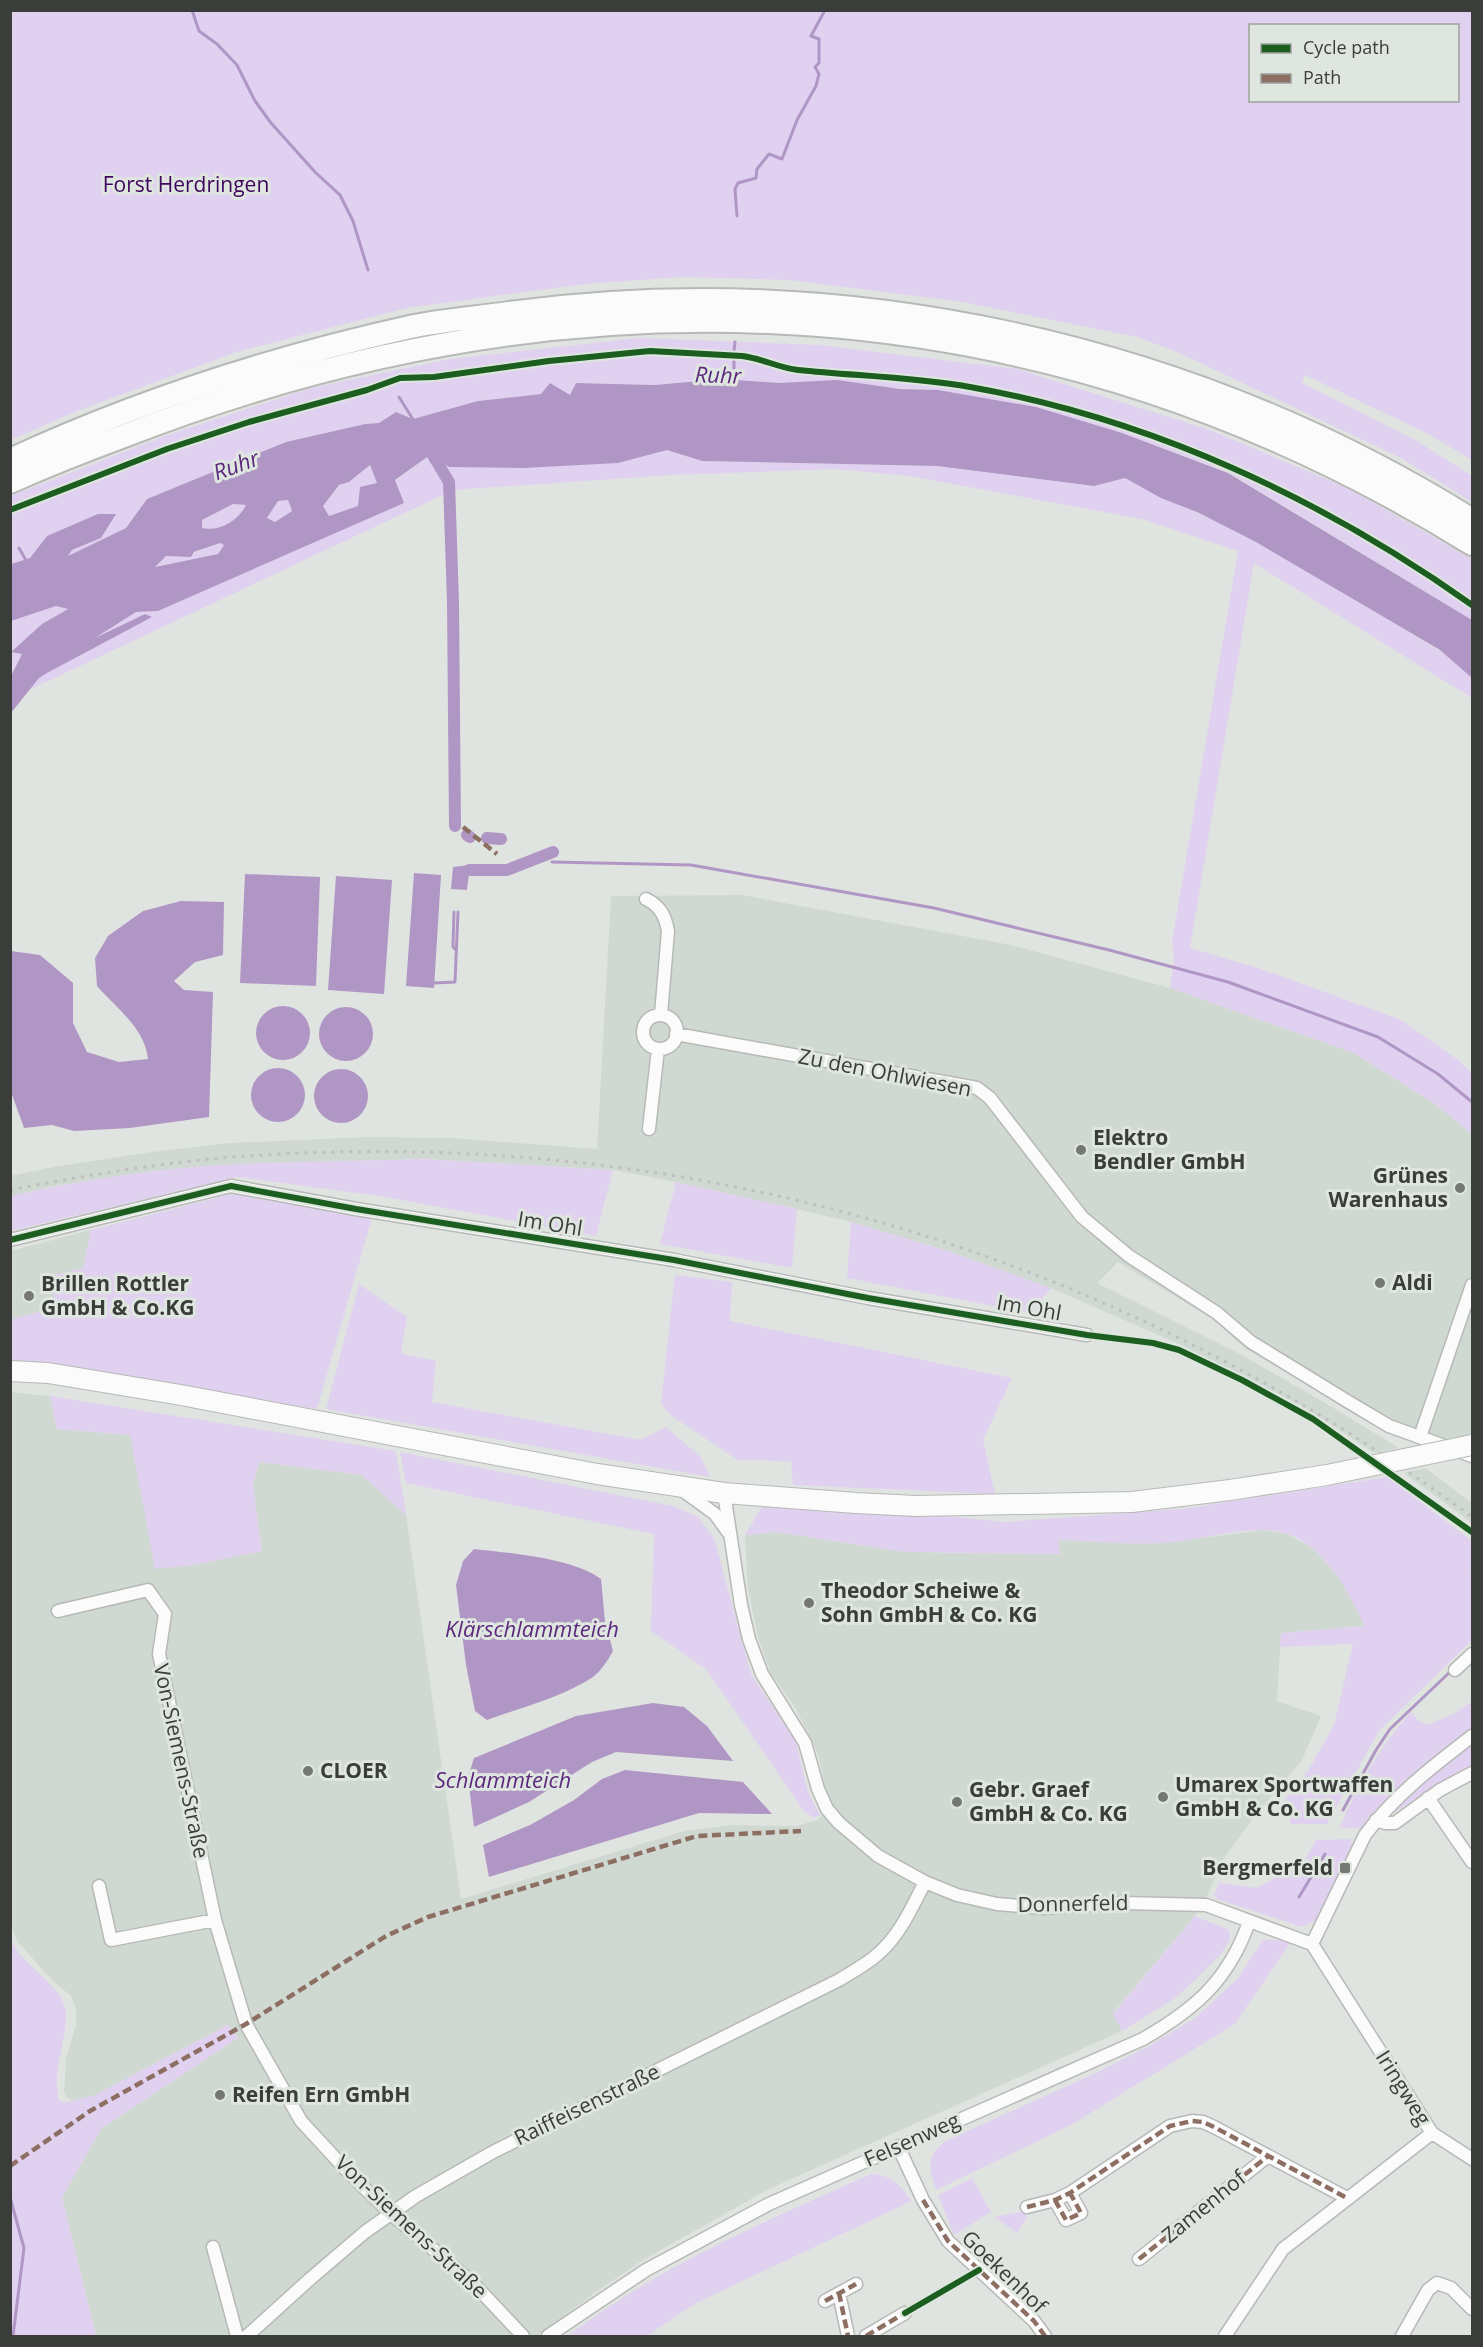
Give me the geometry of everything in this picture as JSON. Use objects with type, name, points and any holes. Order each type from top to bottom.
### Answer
[{"type":"highway","points":[[10,460],[175,394],[273,363],[413,327],[538,309],[606,303],[688,300],[806,303],[916,315],[992,328],[1128,362],[1233,400],[1324,439],[1425,490],[1473,520]]},
{"type":"highway","points":[[10,482],[42,467],[182,413],[278,382],[366,359],[475,338],[541,329],[608,323],[691,320],[764,321],[911,334],[985,348],[1123,382],[1227,418],[1315,456],[1414,508],[1473,544]]},
{"type":"main road","points":[[10,1371],[48,1373],[182,1395],[476,1452],[676,1486],[724,1493],[916,1506],[1132,1502],[1327,1475],[1473,1445]]},
{"type":"street","points":[[646,899],[655,904],[665,917],[668,931],[661,1015]]},
{"type":"street","points":[[661,1015],[667,1016],[674,1024],[676,1034],[668,1046],[658,1049],[645,1041],[643,1030],[651,1017],[661,1015]]},
{"type":"street","name":"Zu den Ohlwiesen","points":[[676,1034],[977,1088],[996,1106],[1082,1217],[1129,1256],[1218,1313],[1251,1342],[1389,1426],[1420,1437]]},
{"type":"street","points":[[649,1130],[658,1049]]},
{"type":"street","name":"Im Ohl","points":[[10,1240],[231,1186],[368,1211],[674,1260],[1087,1335]]},
{"type":"street","points":[[1473,1285],[1420,1437],[1473,1456]]},
{"type":"street","name":"Donnerfeld","points":[[676,1486],[715,1514],[729,1533]]},
{"type":"street","name":"Donnerfeld","points":[[724,1493],[729,1533],[749,1639],[762,1674],[805,1743],[818,1790],[827,1809],[839,1823],[878,1856],[925,1882],[957,1895],[998,1904],[1042,1908],[1123,1903],[1206,1905],[1312,1944]]},
{"type":"street","name":"Von-Siemens-Straße","points":[[58,1611],[148,1590],[165,1614],[159,1654],[215,1920],[246,2024],[301,2121],[348,2173],[390,2213],[472,2282],[523,2337]]},
{"type":"street","points":[[1455,1670],[1473,1654]]},
{"type":"street","points":[[1312,1944],[1365,1835],[1376,1820],[1421,1775],[1473,1736]]},
{"type":"street","points":[[1376,1820],[1395,1823],[1428,1798],[1473,1773]]},
{"type":"street","points":[[1428,1798],[1473,1862]]},
{"type":"street","name":"Raiffeisenstraße","points":[[247,2337],[309,2279],[390,2213],[493,2152],[839,1980],[870,1960],[889,1943],[904,1922],[925,1882]]},
{"type":"street","points":[[99,1886],[111,1940],[215,1920]]},
{"type":"street","name":"Felsenweg","points":[[548,2337],[646,2270],[769,2204],[1143,2039],[1166,2026],[1212,1987],[1227,1971],[1240,1949],[1250,1923]]},
{"type":"street","name":"Iringweg","points":[[1225,2337],[1279,2252],[1432,2133],[1312,1944]]},
{"type":"street","name":"Zamenhof","points":[[1027,2207],[1055,2200],[1070,2193],[1170,2126],[1181,2122],[1203,2122],[1347,2198]]},
{"type":"street","points":[[1432,2133],[1473,2159]]},
{"type":"street","name":"Goekenhof","points":[[898,2146],[923,2200],[948,2241],[1034,2321],[1047,2336]]},
{"type":"street","name":"Zamenhof","points":[[1139,2259],[1268,2156]]},
{"type":"street","points":[[1055,2200],[1066,2220],[1081,2213],[1070,2193]]},
{"type":"street","points":[[213,2247],[237,2337]]},
{"type":"street","points":[[1402,2337],[1428,2290],[1437,2283],[1451,2288],[1473,2309]]},
{"type":"street","points":[[825,2301],[856,2284]]},
{"type":"street","points":[[839,2294],[848,2337]]},
{"type":"street","points":[[866,2337],[905,2313]]},
{"type":"shaded area","points":[[742,895],[1011,945],[1170,988],[1354,1053],[1435,1104],[1472,1134],[1472,1451],[1386,1430],[1246,1349],[1214,1320],[1118,1262],[1097,1283],[1236,1352],[1399,1448],[1374,1453],[1304,1407],[1179,1344],[1051,1288],[945,1250],[851,1222],[613,1170],[425,1159],[236,1164],[153,1171],[55,1186],[11,1196],[10,1176],[152,1152],[229,1143],[369,1137],[452,1138],[597,1149],[611,896]]},
{"type":"shaded area","points":[[91,1230],[83,1268],[57,1307],[11,1320],[10,1251]]},
{"type":"shaded area","points":[[10,1392],[50,1396],[57,1429],[130,1435],[262,1551],[253,1485],[259,1462],[362,1475],[406,1515],[461,1899],[684,1831],[734,1825],[797,1826],[817,1820],[830,1808],[818,1754],[796,1709],[770,1672],[758,1637],[748,1589],[745,1535],[776,1532],[905,1552],[1060,1554],[1057,1540],[1170,1542],[1264,1530],[1287,1534],[1314,1549],[1346,1584],[1365,1626],[1281,1633],[1277,1701],[1321,1716],[1302,1760],[1255,1816],[1224,1858],[1195,1916],[1113,2013],[1122,2031],[769,2189],[643,2260],[538,2336],[96,2336],[62,2197],[102,2128],[238,2038],[228,2025],[95,2095],[76,2101],[67,2098],[64,2091],[66,2059],[76,2025],[76,2009],[71,1996],[53,1981],[17,1941],[11,1926]]},
{"type":"shaded area","points":[[1425,1468],[1472,1503],[1472,1523],[1404,1473]]},
{"type":"green space","name":"Forst Herdringen","points":[[11,10],[1472,11],[1472,460],[1430,435],[1305,375],[1302,383],[1417,441],[1472,476],[1472,502],[1401,458],[1177,352],[1137,337],[962,302],[790,280],[682,277],[585,284],[407,308],[237,352],[77,411],[11,440]]},
{"type":"green space","points":[[639,338],[821,345],[1017,369],[1210,430],[1348,488],[1472,559],[1472,620],[1228,472],[1122,433],[938,390],[723,379],[654,385],[576,383],[570,395],[542,394],[478,401],[413,419],[396,412],[379,423],[365,424],[286,442],[147,499],[126,528],[66,557],[72,550],[101,538],[115,514],[47,536],[30,558],[11,564],[11,496],[162,437],[311,388],[450,359]]},
{"type":"green space","points":[[667,450],[702,461],[937,466],[1094,486],[1125,478],[1256,542],[1472,670],[1472,698],[1254,563],[1190,948],[1258,968],[1399,1019],[1457,1059],[1472,1073],[1472,1134],[1435,1104],[1354,1053],[1170,988],[1174,961],[1172,942],[1238,551],[1142,519],[909,476],[836,469],[673,475],[453,490],[29,690],[39,678],[88,642],[136,612],[158,611],[403,503],[395,481],[430,455],[618,463]]},
{"type":"green space","points":[[370,465],[377,483],[358,506],[329,516],[323,506],[339,485],[349,482]]},
{"type":"green space","points":[[288,500],[292,511],[275,522],[267,518],[278,501]]},
{"type":"green space","points":[[233,504],[246,505],[238,516],[227,524],[215,528],[202,528],[202,520]]},
{"type":"green space","points":[[220,543],[225,545],[218,554],[154,567],[166,556],[191,557],[194,553]]},
{"type":"green space","points":[[56,606],[69,608],[42,624],[11,652],[11,621]]},
{"type":"green space","points":[[11,652],[22,654],[11,676]]},
{"type":"green space","points":[[425,1159],[613,1170],[596,1236],[380,1196],[237,1177],[11,1231],[11,1196],[95,1179],[180,1168],[237,1164]]},
{"type":"green space","points":[[676,1182],[797,1209],[792,1268],[660,1244]]},
{"type":"green space","points":[[232,1194],[372,1218],[317,1409],[11,1361],[10,1320],[56,1307],[49,1276],[83,1268],[91,1230]]},
{"type":"green space","points":[[851,1222],[945,1250],[1051,1288],[1030,1313],[847,1278]]},
{"type":"green space","points":[[675,1275],[732,1282],[730,1321],[1012,1378],[983,1440],[995,1494],[793,1485],[791,1461],[738,1460],[670,1415],[661,1404]]},
{"type":"green space","points":[[359,1284],[407,1317],[401,1353],[436,1361],[432,1402],[641,1440],[666,1427],[700,1456],[710,1477],[326,1409]]},
{"type":"green space","points":[[50,1396],[396,1451],[406,1515],[362,1475],[259,1462],[253,1485],[262,1551],[188,1566],[155,1569],[130,1435],[57,1429]]},
{"type":"green space","points":[[400,1452],[673,1506],[698,1517],[714,1538],[751,1674],[796,1742],[808,1792],[820,1815],[814,1818],[804,1811],[706,1669],[651,1631],[654,1534],[406,1483]]},
{"type":"green space","points":[[1387,1477],[1472,1541],[1470,1569],[1472,1573],[1472,1640],[1379,1731],[1327,1824],[1291,1824],[1285,1800],[1308,1771],[1334,1725],[1353,1644],[1280,1647],[1281,1633],[1365,1626],[1338,1577],[1314,1550],[1300,1540],[1283,1533],[1264,1530],[1159,1543],[1058,1540],[1060,1554],[905,1552],[776,1532],[745,1535],[762,1507],[957,1517],[1003,1522],[1182,1509]]},
{"type":"green space","points":[[1472,1701],[1472,1767],[1390,1815],[1371,1822],[1361,1829],[1340,1827],[1371,1766],[1411,1712],[1419,1721],[1427,1725],[1454,1714]]},
{"type":"green space","points":[[1350,1839],[1354,1848],[1317,1920],[1302,1927],[1214,1896],[1219,1883],[1257,1888],[1304,1861],[1316,1840]]},
{"type":"green space","points":[[1195,1916],[1229,1930],[1230,1940],[1220,1955],[1174,1999],[1122,2031],[1113,2014]]},
{"type":"green space","points":[[11,1940],[22,1957],[53,1987],[64,2004],[66,2024],[57,2075],[57,2088],[59,2100],[64,2103],[95,2095],[228,2025],[238,2038],[102,2128],[62,2197],[96,2336],[11,2336]]},
{"type":"green space","points":[[1263,1940],[1282,1940],[1290,1943],[1235,2024],[1071,2125],[936,2190],[930,2164],[934,2153],[945,2141],[1096,2073],[1147,2047],[1195,2018],[1238,1978]]},
{"type":"green space","points":[[871,2174],[891,2179],[912,2201],[696,2303],[647,2336],[568,2336],[638,2288],[714,2246]]},
{"type":"green space","points":[[972,2178],[991,2212],[954,2235],[938,2195]]},
{"type":"green space","points":[[1024,2211],[1027,2217],[1017,2233],[995,2217]]},
{"type":"water","name":"Ruhr","points":[[723,379],[779,383],[837,380],[900,389],[938,390],[1036,407],[1122,433],[1228,473],[1472,620],[1472,678],[1440,650],[1256,542],[1197,512],[1161,498],[1125,478],[1094,486],[937,466],[702,461],[667,450],[618,463],[523,468],[449,467],[430,455],[395,480],[404,503],[158,611],[136,612],[95,638],[145,614],[152,617],[39,678],[11,713],[11,676],[22,654],[11,652],[42,624],[68,609],[56,606],[11,621],[11,564],[30,558],[47,536],[98,514],[116,514],[101,538],[72,550],[68,556],[126,528],[147,499],[286,442],[365,424],[379,423],[396,412],[413,419],[478,401],[541,394],[550,383],[570,395],[576,383],[654,385]],"holes":[[[370,465],[377,483],[360,487],[358,506],[329,516],[323,506],[339,485],[349,482]],[[288,500],[292,511],[275,522],[267,518],[278,501]],[[233,504],[246,505],[238,516],[221,527],[202,528],[202,520]],[[220,543],[224,545],[218,554],[155,567],[166,556],[191,557],[194,552]]]},
{"type":"water","points":[[470,865],[467,890],[451,889],[453,867]]},
{"type":"water","points":[[414,873],[441,875],[434,988],[406,986]]},
{"type":"water","points":[[245,874],[320,877],[316,986],[240,983]]},
{"type":"water","points":[[336,876],[392,880],[384,994],[328,990]]},
{"type":"water","points":[[181,901],[224,902],[223,955],[195,962],[174,981],[184,990],[213,992],[209,1117],[130,1128],[74,1131],[52,1125],[24,1128],[11,1092],[11,951],[40,955],[73,983],[73,1023],[87,1052],[119,1062],[148,1059],[146,1048],[136,1028],[97,986],[95,958],[108,936],[143,911]]},
{"type":"water","points":[[283,1006],[293,1008],[302,1014],[308,1023],[310,1033],[308,1043],[302,1052],[293,1058],[283,1060],[273,1058],[264,1052],[258,1043],[256,1033],[258,1023],[264,1014],[273,1008]]},
{"type":"water","points":[[346,1007],[356,1009],[365,1015],[371,1024],[373,1034],[371,1044],[365,1053],[356,1059],[346,1061],[336,1059],[327,1053],[321,1044],[319,1034],[321,1024],[327,1015],[336,1009]]},
{"type":"water","points":[[278,1068],[288,1070],[297,1076],[303,1085],[305,1095],[303,1105],[297,1114],[288,1120],[278,1122],[268,1120],[259,1114],[253,1105],[251,1095],[253,1085],[259,1076],[268,1070]]},
{"type":"water","points":[[341,1069],[351,1071],[360,1077],[366,1086],[368,1096],[366,1106],[360,1115],[351,1121],[341,1123],[331,1121],[322,1115],[316,1106],[314,1096],[316,1086],[322,1077],[331,1071]]},
{"type":"water","name":"Klärschlammteich","points":[[474,1549],[558,1561],[589,1572],[601,1579],[605,1621],[613,1651],[605,1665],[582,1684],[556,1696],[487,1720],[475,1711],[466,1665],[456,1585],[463,1561]]},
{"type":"water","name":"Schlammteich","points":[[653,1703],[684,1707],[707,1726],[733,1761],[616,1752],[592,1762],[529,1802],[474,1827],[468,1777],[474,1758],[576,1716]]},
{"type":"water","name":"Schlammteich","points":[[625,1770],[743,1782],[772,1814],[699,1813],[489,1877],[483,1845],[530,1825],[574,1800],[602,1779]]},
{"type":"waterway","points":[[192,10],[199,31],[217,44],[237,65],[255,101],[271,123],[315,172],[340,195],[353,221],[368,270]]},
{"type":"waterway","points":[[737,216],[735,189],[738,183],[756,178],[757,169],[769,154],[782,159],[797,120],[816,86],[819,74],[815,67],[819,63],[819,39],[811,36],[825,10]]},
{"type":"waterway","points":[[734,351],[735,342]]},
{"type":"waterway","name":"Ruhr","points":[[734,359],[734,381]]},
{"type":"waterway","points":[[399,397],[414,421]]},
{"type":"waterway","points":[[431,452],[449,482],[453,602],[455,826]]},
{"type":"waterway","points":[[19,548],[27,562]]},
{"type":"waterway","points":[[487,838],[501,839]]},
{"type":"waterway","points":[[469,870],[507,870],[553,852]]},
{"type":"waterway","points":[[552,862],[691,865],[934,908],[1109,950],[1228,982],[1378,1037],[1438,1074],[1472,1102]]},
{"type":"waterway","points":[[454,912],[453,947],[456,950]]},
{"type":"waterway","points":[[434,983],[455,982],[458,912]]},
{"type":"waterway","points":[[1343,1810],[1390,1729],[1451,1671]]},
{"type":"waterway","points":[[1299,1897],[1325,1854]]},
{"type":"waterway","points":[[10,2197],[24,2248],[13,2336]]},
{"type":"railway","points":[[10,1190],[121,1170],[233,1157],[401,1152],[566,1161],[728,1185],[885,1224],[1039,1276],[1189,1343],[1333,1423],[1472,1517]]},
{"type":"marked path","points":[[463,827],[497,854]]},
{"type":"marked path","points":[[10,2166],[90,2111],[246,2024],[386,1936],[428,1917],[697,1836],[801,1831]]},
{"type":"marked path","points":[[1027,2207],[1055,2200],[1070,2193],[1170,2126],[1192,2121],[1203,2122],[1214,2127],[1347,2198]]},
{"type":"marked path","points":[[1139,2259],[1268,2156]]},
{"type":"marked path","points":[[1055,2200],[1066,2220],[1081,2213],[1070,2193]]},
{"type":"marked path","points":[[923,2200],[948,2241],[1034,2321],[1045,2336]]},
{"type":"marked path","points":[[825,2301],[856,2284]]},
{"type":"marked path","points":[[839,2293],[848,2336]]},
{"type":"marked path","points":[[866,2336],[910,2310]]},
{"type":"cycle path","points":[[10,510],[167,449],[249,422],[367,390],[400,378],[434,377],[549,361],[650,351],[742,356],[798,370],[970,387],[1037,401],[1169,442],[1233,468],[1295,498],[1356,531],[1472,605]]},
{"type":"cycle path","points":[[10,1240],[231,1186],[356,1209],[674,1260],[868,1298],[1087,1335],[1153,1343],[1179,1350],[1242,1380],[1313,1419],[1472,1532]]},
{"type":"cycle path","points":[[905,2313],[979,2270]]},
{"type":"place","name":"Elektro Bendler GmbH","points":[[1081,1150]]},
{"type":"place","name":"Grünes Warenhaus","points":[[1460,1188]]},
{"type":"place","name":"Aldi","points":[[1380,1283]]},
{"type":"place","name":"Brillen Rottler GmbH & Co.KG","points":[[29,1296]]},
{"type":"place","name":"Theodor Scheiwe & Sohn GmbH & Co. KG","points":[[809,1603]]},
{"type":"place","name":"CLOER","points":[[308,1771]]},
{"type":"place","name":"Umarex Sportwaffen GmbH & Co. KG","points":[[1163,1797]]},
{"type":"place","name":"Gebr. Graef GmbH & Co. KG","points":[[957,1802]]},
{"type":"place","name":"Bergmerfeld","points":[[1345,1868]]},
{"type":"place","name":"Reifen Ern GmbH","points":[[220,2095]]}]
